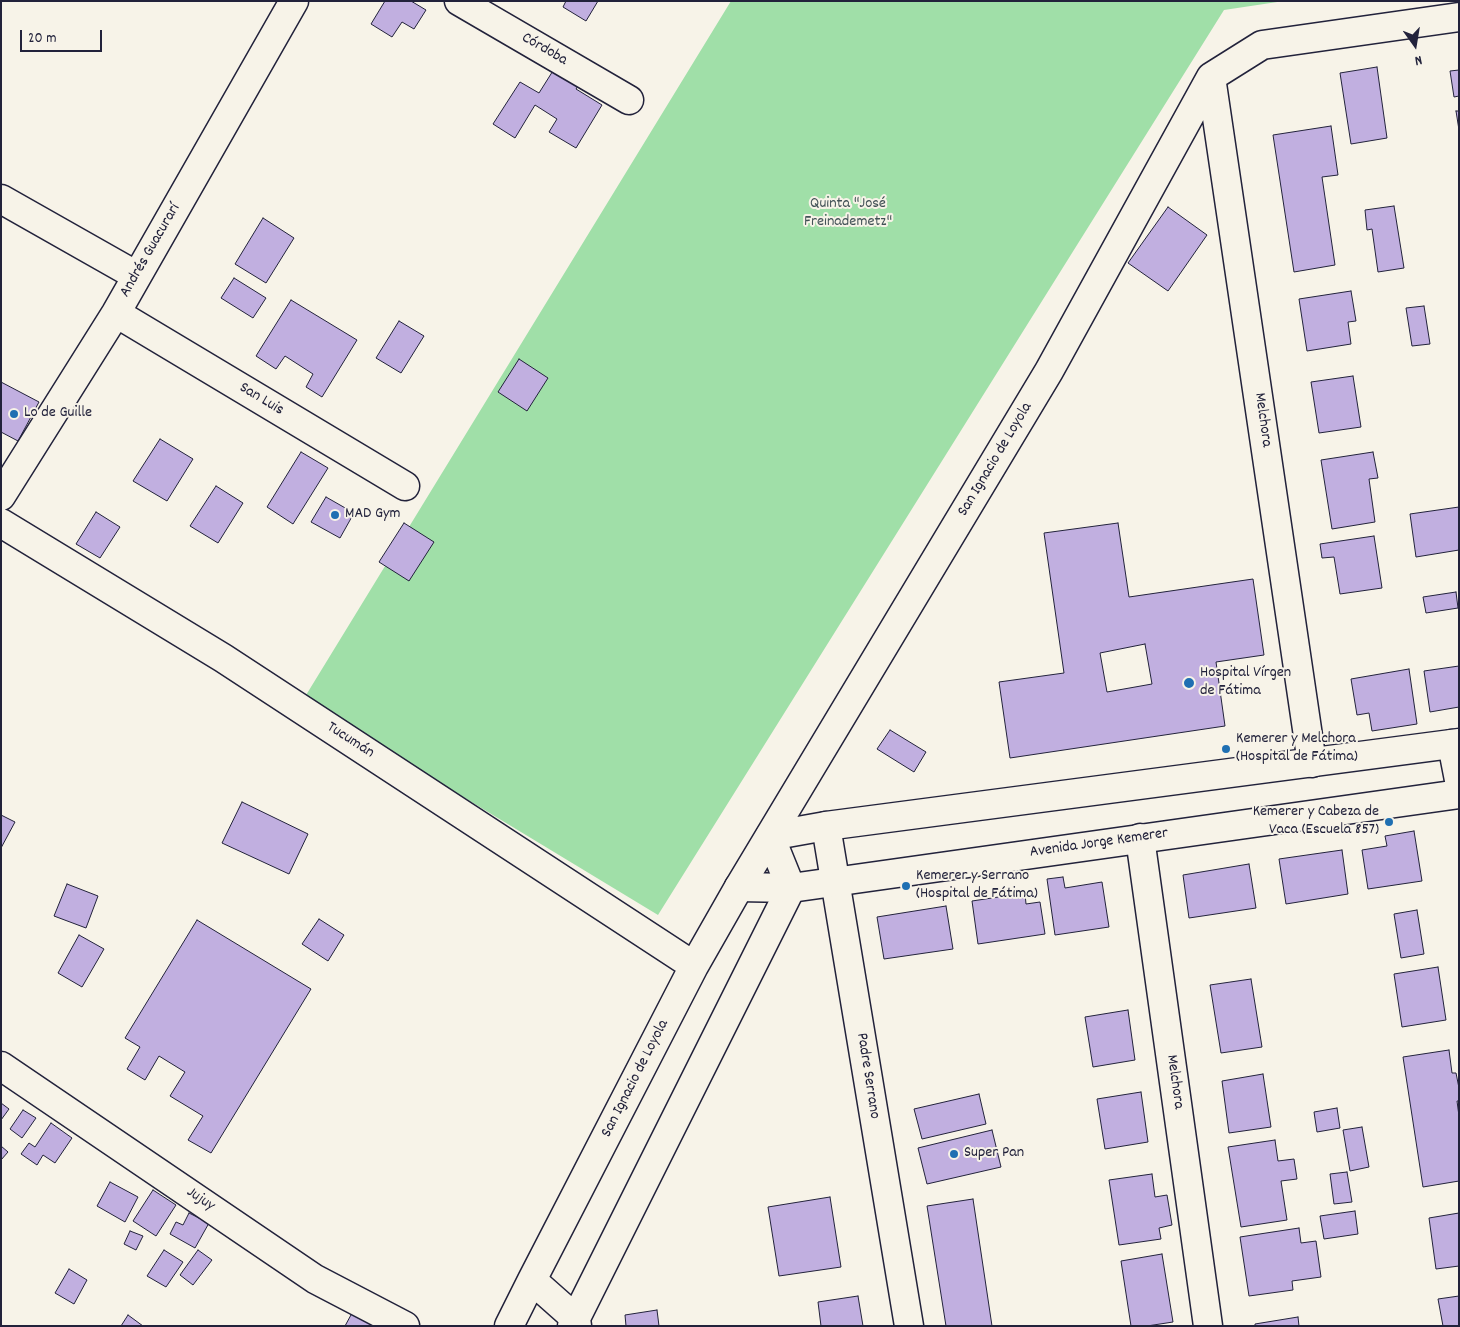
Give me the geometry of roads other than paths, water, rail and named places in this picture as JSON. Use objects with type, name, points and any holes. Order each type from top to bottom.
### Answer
[{"type":"street","name":"Andrés Guacurarí","points":[[1,496],[116,313],[294,1]]},
{"type":"street","name":"Córdoba","points":[[459,1],[629,100]]},
{"type":"street","points":[[1212,77],[1262,45],[1459,18]]},
{"type":"street","name":"Melchora","points":[[1212,77],[1312,763]]},
{"type":"street","name":"San Ignacio de Loyola","points":[[510,1326],[694,966],[738,887],[1049,371],[1212,77]]},
{"type":"street","points":[[1,199],[137,276]]},
{"type":"street","name":"San Luis","points":[[116,313],[405,486]]},
{"type":"street","name":"Tucumán","points":[[1,523],[223,658],[694,966]]},
{"type":"street","points":[[532,1280],[575,1323],[791,888],[770,836],[826,826],[1455,743],[1459,780]]},
{"type":"street","name":"Avenida Jorge Kemerer","points":[[738,887],[791,888],[1459,794]]},
{"type":"street","name":"Padre Serrano","points":[[826,826],[909,1326]]},
{"type":"street","name":"Melchora","points":[[1140,838],[1208,1326]]},
{"type":"street","name":"Jujuy","points":[[1,1066],[315,1279],[404,1326]]},
{"type":"place","name":"Lo de Guille","points":[[14,414]]},
{"type":"place","name":"MAD Gym","points":[[335,515]]},
{"type":"place","name":"Hospital Vírgen de Fátima","points":[[1189,683]]},
{"type":"place","name":"Kemerer y Melchora (Hospital de Fátima)","points":[[1226,749]]},
{"type":"place","name":"Kemerer y Cabeza de Vaca (Escuela 857)","points":[[1389,822]]},
{"type":"place","name":"Kemerer y Serrano (Hospital de Fátima)","points":[[906,886]]},
{"type":"place","name":"Super Pan","points":[[954,1154]]},
{"type":"park label","name":"Quinta \"José Freinademetz\"","points":[[848,214]]}]
